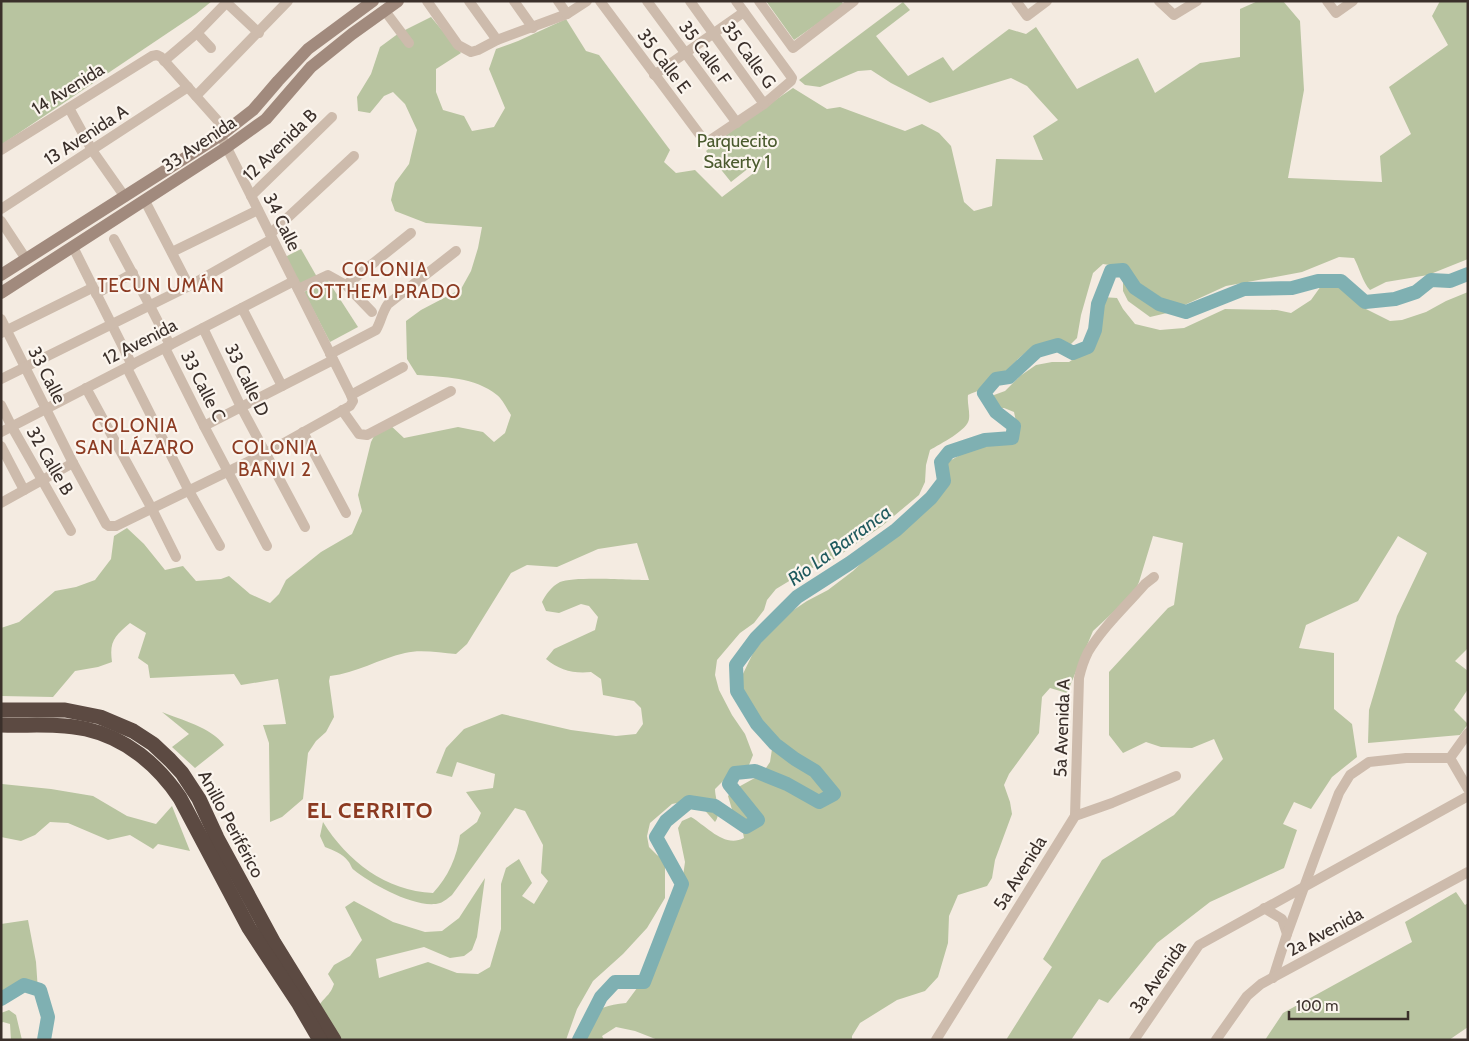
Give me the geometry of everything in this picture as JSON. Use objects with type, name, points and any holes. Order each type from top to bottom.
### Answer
[{"type":"highway","name":"Anillo Periférico","points":[[1,710],[65,710],[82,712],[134,731],[162,752],[182,773],[199,799],[210,840],[249,928],[320,1040]]},
{"type":"highway","name":"Anillo Periférico","points":[[1,726],[61,726],[85,729],[117,740],[152,763],[168,779],[192,818],[210,840],[334,1040]]},
{"type":"street","points":[[196,96],[288,1]]},
{"type":"street","name":"33 Avenida","points":[[1,275],[224,133],[254,110],[308,49],[373,1]]},
{"type":"street","name":"33 Avenida","points":[[1,293],[266,120],[311,67],[352,34],[398,1]]},
{"type":"street","points":[[427,1],[458,45],[471,52],[497,40],[567,14],[587,1]]},
{"type":"street","points":[[469,1],[497,40]]},
{"type":"street","points":[[514,1],[533,28]]},
{"type":"street","points":[[558,1],[567,14]]},
{"type":"street","name":"35 Calle E","points":[[600,1],[702,139],[708,141],[737,123]]},
{"type":"street","name":"35 Calle F","points":[[648,1],[737,123]]},
{"type":"street","name":"35 Calle G","points":[[690,1],[764,104]]},
{"type":"street","points":[[736,1],[792,78],[789,84],[737,123]]},
{"type":"street","points":[[654,75],[714,33],[761,4],[793,48],[854,1]]},
{"type":"street","points":[[1016,1],[1027,16],[1047,1]]},
{"type":"street","points":[[1159,1],[1174,15],[1197,1]]},
{"type":"street","points":[[1327,1],[1336,13],[1353,1]]},
{"type":"street","points":[[164,61],[197,33],[228,2],[259,33]]},
{"type":"street","points":[[384,11],[409,43]]},
{"type":"street","points":[[197,33],[211,48]]},
{"type":"street","points":[[776,56],[791,45]]},
{"type":"street","name":"34 Calle","points":[[152,56],[158,55],[164,61],[196,96],[224,133],[227,147],[351,400]]},
{"type":"street","name":"14 Avenida","points":[[1,150],[152,56]]},
{"type":"street","name":"13 Avenida A","points":[[1,209],[188,87]]},
{"type":"street","points":[[68,108],[92,150],[125,197]]},
{"type":"street","name":"12 Avenida B","points":[[251,196],[332,117]]},
{"type":"street","points":[[1,379],[189,286],[271,237],[354,156]]},
{"type":"street","points":[[144,201],[189,286]]},
{"type":"street","name":"12 Avenida B","points":[[172,252],[258,210]]},
{"type":"street","points":[[1,221],[26,259]]},
{"type":"street","points":[[372,312],[346,285],[411,233]]},
{"type":"street","name":"33 Calle C","points":[[114,239],[150,306],[204,426],[267,546]]},
{"type":"street","points":[[73,247],[112,324],[189,490],[220,546]]},
{"type":"street","points":[[204,426],[282,386],[376,330],[388,304],[456,251]]},
{"type":"street","points":[[4,332],[133,272]]},
{"type":"street","name":"12 Avenida","points":[[1,432],[242,308],[325,275],[346,285]]},
{"type":"street","points":[[242,308],[282,386]]},
{"type":"street","name":"33 Calle","points":[[1,319],[4,332],[106,524],[116,526],[152,509]]},
{"type":"street","name":"33 Calle D","points":[[204,328],[241,407],[304,526]]},
{"type":"street","points":[[152,509],[266,453],[342,410],[351,400],[403,367]]},
{"type":"street","points":[[86,388],[176,557]]},
{"type":"street","points":[[342,410],[359,434],[367,435],[451,391]]},
{"type":"street","name":"32 Calle B","points":[[1,405],[71,532]]},
{"type":"street","points":[[303,432],[346,513]]},
{"type":"street","points":[[1,446],[24,490]]},
{"type":"street","points":[[1,503],[72,463]]},
{"type":"street","name":"5a Avenida A","points":[[1075,816],[1078,678],[1088,653],[1096,641],[1145,584],[1154,577]]},
{"type":"street","points":[[1450,758],[1468,733]]},
{"type":"street","points":[[1273,978],[1305,886],[1340,794],[1350,775],[1369,762],[1406,758],[1450,758]]},
{"type":"street","points":[[1450,758],[1468,789]]},
{"type":"street","points":[[1075,816],[1112,803],[1176,776]]},
{"type":"street","name":"3a Avenida","points":[[1134,1040],[1199,945],[1468,796]]},
{"type":"street","name":"5a Avenida","points":[[936,1040],[1075,816]]},
{"type":"street","name":"2a Avenida","points":[[1216,1040],[1247,996],[1261,984],[1468,872]]},
{"type":"street","points":[[1264,908],[1282,919],[1287,934]]},
{"type":"green space","points":[[1,1],[212,1],[196,14],[1,145]]},
{"type":"green space","points":[[766,1],[841,1],[844,5],[794,40]]},
{"type":"green space","name":"Parquecito Sakerty 1","points":[[1258,1],[1283,1],[1300,21],[1304,90],[1288,178],[1382,182],[1380,156],[1411,134],[1389,87],[1448,45],[1432,16],[1440,1],[1468,1],[1468,259],[1428,275],[1386,282],[1370,290],[1354,258],[1339,257],[1302,272],[1226,286],[1167,313],[1150,317],[1128,301],[1123,291],[1123,277],[1116,266],[1103,264],[1093,273],[1081,315],[1077,338],[1069,346],[1047,344],[1034,347],[1023,354],[993,384],[968,395],[969,419],[964,428],[930,450],[926,465],[925,482],[919,495],[882,526],[828,563],[809,569],[776,589],[767,600],[764,610],[754,623],[740,633],[717,660],[715,675],[719,690],[732,715],[745,734],[753,755],[749,765],[728,776],[715,789],[718,814],[715,822],[701,806],[686,801],[672,804],[650,823],[647,836],[649,847],[665,860],[665,898],[647,928],[623,954],[593,981],[577,1009],[566,1040],[327,1040],[316,1013],[334,984],[328,974],[334,965],[350,956],[362,940],[345,907],[354,901],[393,922],[425,932],[442,931],[459,918],[485,878],[477,937],[472,950],[464,956],[450,958],[424,947],[376,959],[379,978],[428,962],[457,973],[478,974],[490,967],[501,929],[501,884],[506,868],[519,859],[532,883],[522,896],[534,904],[548,881],[541,873],[543,845],[525,811],[515,808],[452,895],[440,903],[420,903],[395,894],[372,882],[354,870],[341,854],[325,847],[320,836],[323,822],[344,849],[369,871],[399,887],[433,893],[451,866],[457,851],[460,835],[477,822],[481,813],[466,792],[493,788],[495,774],[457,762],[452,777],[436,773],[446,748],[464,729],[502,714],[571,730],[616,736],[636,734],[643,724],[641,708],[634,701],[603,695],[601,679],[591,672],[567,670],[556,666],[546,659],[554,649],[595,630],[598,617],[589,606],[581,604],[559,613],[546,611],[542,602],[554,586],[567,580],[649,580],[637,543],[598,549],[557,567],[527,565],[511,573],[467,644],[456,654],[424,651],[411,652],[349,672],[330,676],[334,717],[326,732],[316,741],[308,753],[303,799],[282,817],[270,822],[269,743],[263,725],[286,724],[278,679],[241,685],[234,674],[150,678],[148,665],[138,658],[146,633],[130,623],[120,632],[112,644],[112,662],[98,667],[75,671],[53,697],[1,696],[1,628],[19,622],[55,591],[76,587],[95,580],[111,559],[114,536],[127,528],[144,544],[165,570],[183,566],[196,581],[221,579],[229,576],[250,594],[270,603],[279,594],[286,580],[321,552],[352,534],[362,511],[358,495],[371,442],[379,426],[389,424],[404,438],[458,427],[483,432],[494,442],[505,433],[511,415],[497,395],[469,381],[448,377],[417,375],[407,359],[406,321],[421,310],[461,289],[471,271],[482,227],[426,223],[395,211],[391,200],[395,183],[409,164],[417,130],[405,104],[393,92],[384,96],[370,113],[358,111],[357,97],[371,74],[380,47],[399,33],[431,17],[461,53],[436,69],[436,92],[443,110],[464,116],[472,131],[494,127],[505,108],[489,69],[496,49],[566,19],[586,51],[599,55],[670,150],[664,162],[676,173],[695,170],[722,197],[755,172],[750,167],[731,182],[706,151],[793,88],[827,109],[840,107],[905,131],[922,124],[939,133],[951,146],[964,202],[974,211],[992,206],[996,159],[1043,160],[1033,136],[1058,120],[1027,86],[1011,78],[930,103],[891,83],[871,70],[858,71],[820,87],[805,85],[799,80],[903,2],[910,10],[876,36],[908,76],[943,57],[953,71],[1009,29],[1026,34],[1036,27],[1077,89],[1138,58],[1155,93],[1200,63],[1240,57],[1240,9]]},
{"type":"green space","points":[[301,249],[317,277],[299,285],[285,257]]},
{"type":"green space","points":[[327,279],[358,327],[330,342],[304,292]]},
{"type":"green space","points":[[1330,282],[1362,307],[1390,321],[1402,320],[1426,312],[1468,292],[1468,648],[1455,661],[1468,671],[1468,689],[1454,710],[1468,724],[1460,735],[1368,743],[1369,710],[1397,616],[1427,553],[1398,536],[1358,601],[1306,625],[1299,648],[1334,653],[1334,709],[1352,724],[1357,757],[1332,777],[1311,809],[1294,802],[1283,824],[1297,830],[1284,868],[1210,902],[1157,943],[1108,1003],[1099,999],[1071,1040],[1006,1040],[1052,967],[1043,959],[1102,860],[1174,815],[1223,759],[1214,739],[1192,748],[1161,747],[1146,742],[1123,753],[1109,735],[1109,672],[1168,608],[1174,605],[1183,543],[1153,536],[1134,593],[1093,631],[1067,693],[1050,688],[1042,697],[1039,733],[1009,774],[1004,785],[1012,814],[995,860],[992,878],[987,886],[958,895],[949,916],[948,943],[938,977],[925,991],[897,1000],[860,1023],[852,1036],[852,1040],[658,1040],[635,1031],[616,1027],[602,1036],[604,1040],[583,1040],[588,1022],[596,1012],[608,1006],[626,1003],[643,980],[683,876],[685,862],[678,828],[682,821],[691,817],[723,838],[737,840],[744,838],[741,822],[733,813],[728,796],[733,790],[762,774],[770,762],[772,749],[749,709],[740,680],[754,651],[780,619],[828,590],[920,513],[937,496],[938,476],[946,463],[974,447],[990,446],[1010,435],[1017,426],[1014,412],[1004,408],[986,409],[987,403],[994,395],[1005,391],[1020,376],[1036,365],[1052,362],[1069,362],[1078,356],[1102,297],[1117,298],[1135,324],[1160,330],[1184,328],[1225,309],[1277,310],[1291,313],[1311,300],[1321,286]]},
{"type":"green space","points":[[162,712],[212,733],[224,745],[195,768],[172,747],[189,734]]},
{"type":"green space","points":[[2,784],[93,796],[127,816],[156,824],[172,806],[190,851],[158,844],[153,849],[130,835],[108,840],[68,823],[50,822],[35,835],[21,841],[1,837]]},
{"type":"green space","points":[[1456,892],[1465,905],[1468,903],[1468,1027],[1449,1040],[1265,1040],[1283,1013],[1412,942],[1405,922]]},
{"type":"green space","points":[[28,920],[36,962],[38,991],[33,988],[19,986],[1,995],[1,924]]},
{"type":"green space","points":[[9,1010],[16,1015],[22,1040],[11,1040],[10,1024],[1,1023],[1,1013]]},
{"type":"waterway","name":"Río La Barranca","points":[[579,1040],[601,997],[615,982],[644,982],[682,884],[656,837],[666,821],[689,802],[715,806],[746,827],[758,820],[729,784],[735,773],[755,771],[787,784],[819,802],[834,794],[815,771],[775,744],[757,724],[737,691],[736,665],[756,638],[797,597],[850,563],[896,530],[931,498],[944,481],[941,462],[949,452],[985,440],[1012,438],[1014,426],[996,412],[984,393],[996,379],[1009,377],[1037,351],[1058,345],[1073,353],[1088,347],[1095,330],[1098,304],[1111,271],[1123,270],[1135,288],[1159,304],[1186,312],[1244,289],[1292,288],[1318,281],[1341,281],[1365,302],[1395,299],[1416,292],[1431,280],[1450,281],[1468,274]]},
{"type":"waterway","name":"Río La Barranca","points":[[1,999],[24,985],[40,990],[48,1017],[44,1040]]},
{"type":"district","name":"COLONIA OTTHEM PRADO","points":[[385,280]]},
{"type":"district","name":"TECUN UMÁN","points":[[161,285]]},
{"type":"district","name":"COLONIA SAN LÁZARO","points":[[135,436]]},
{"type":"district","name":"COLONIA BANVI 2","points":[[275,458]]},
{"type":"district","name":"EL CERRITO","points":[[370,810]]}]
